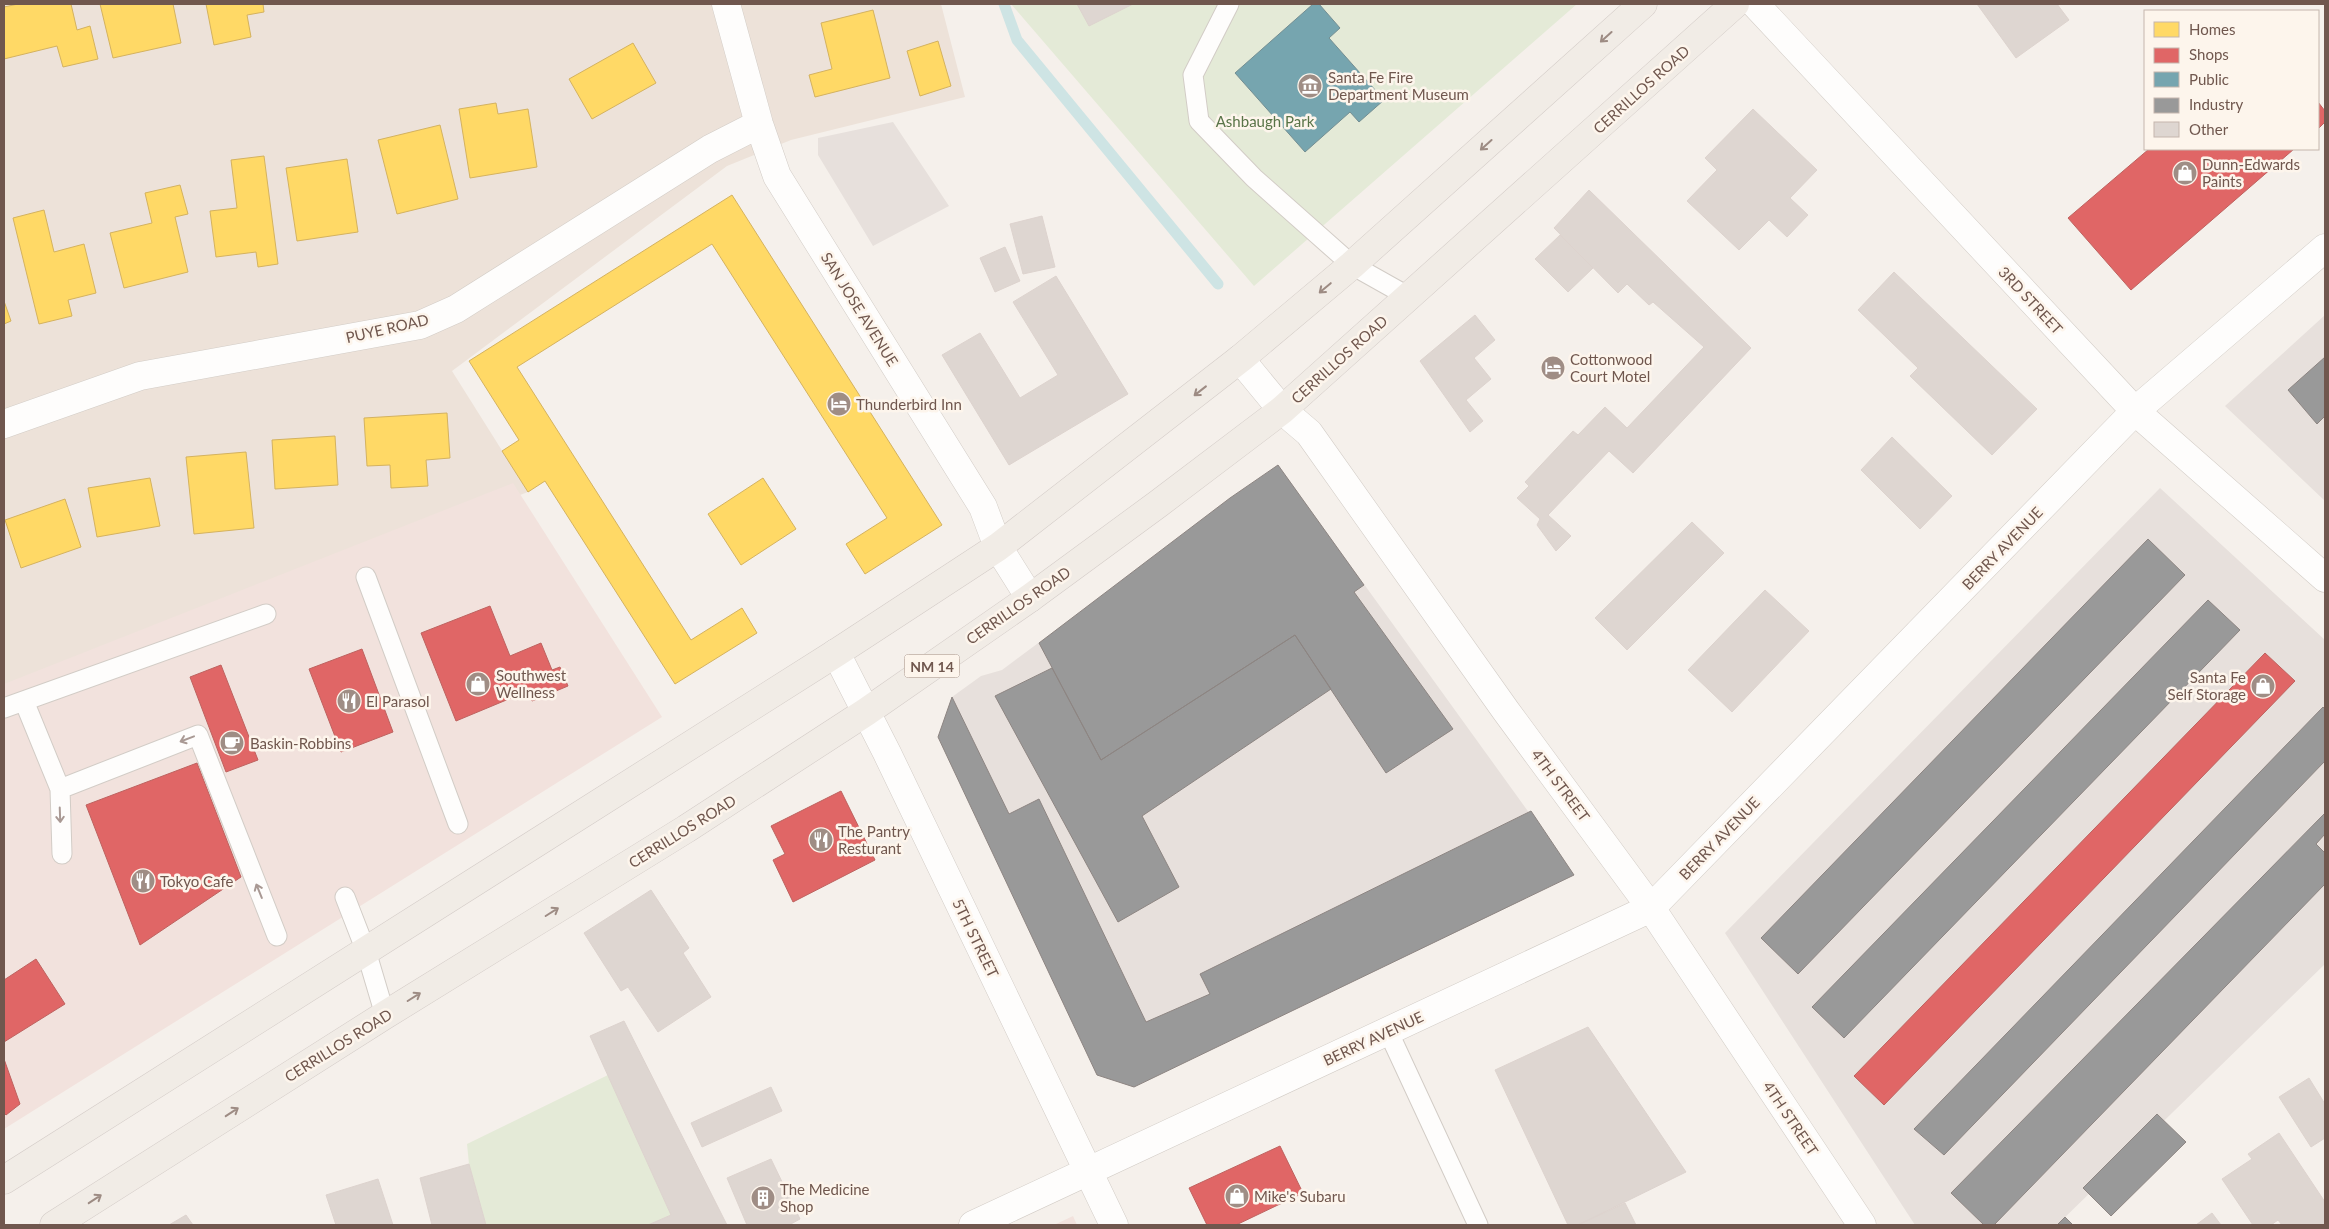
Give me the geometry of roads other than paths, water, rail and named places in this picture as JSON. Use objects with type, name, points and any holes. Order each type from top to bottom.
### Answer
[{"type":"main road","points":[[4,1180],[836,653],[998,547],[1240,360],[1352,266],[1642,4]]},
{"type":"main road","name":"CERRILLOS ROAD","points":[[54,1225],[686,829],[866,712],[1030,598],[1282,410],[1735,4]]},
{"type":"street","name":"SAN JOSE AVENUE","points":[[726,4],[759,124],[777,176],[983,507],[998,547],[1030,598]]},
{"type":"street","name":"3RD STREET","points":[[1755,4],[2135,411],[2325,578]]},
{"type":"street","name":"PUYE ROAD","points":[[4,424],[140,376],[420,325],[456,309],[710,149],[759,124]]},
{"type":"street","name":"BERRY AVENUE","points":[[972,1225],[1651,908],[2135,411],[2325,248]]},
{"type":"street","name":"4TH STREET","points":[[1240,360],[1282,410],[1310,433],[1506,711],[1651,908],[1862,1225]]},
{"type":"street","name":"5TH STREET","points":[[836,653],[1114,1225]]},
{"type":"lane","points":[[1229,4],[1193,75],[1199,121],[1254,178],[1352,266],[1408,297]]},
{"type":"lane","points":[[366,577],[458,824]]},
{"type":"lane","points":[[4,708],[266,614]]},
{"type":"lane","points":[[24,700],[60,789],[62,854]]},
{"type":"lane","points":[[60,789],[198,735],[277,936]]},
{"type":"lane","points":[[345,897],[366,951],[385,1016]]},
{"type":"lane","points":[[1388,1031],[1478,1225]]},
{"type":"waterway","points":[[1004,4],[1017,40],[1218,284]]},
{"type":"place","name":"Santa Fe Fire Department Museum","points":[[1310,86]]},
{"type":"place","name":"Dunn-Edwards Paints","points":[[2185,173]]},
{"type":"place","name":"Cottonwood Court Motel","points":[[1553,368]]},
{"type":"place","name":"Thunderbird Inn","points":[[839,404]]},
{"type":"place","name":"Southwest Wellness","points":[[478,684]]},
{"type":"place","name":"Santa Fe Self Storage","points":[[2263,686]]},
{"type":"place","name":"El Parasol","points":[[349,701]]},
{"type":"place","name":"Baskin-Robbins","points":[[232,743]]},
{"type":"place","name":"The Pantry Resturant","points":[[821,840]]},
{"type":"place","name":"Tokyo Cafe","points":[[143,881]]},
{"type":"place","name":"Mike's Subaru","points":[[1237,1196]]},
{"type":"place","name":"The Medicine Shop","points":[[763,1198]]},
{"type":"park label","name":"Ashbaugh Park","points":[[1265,121]]}]
